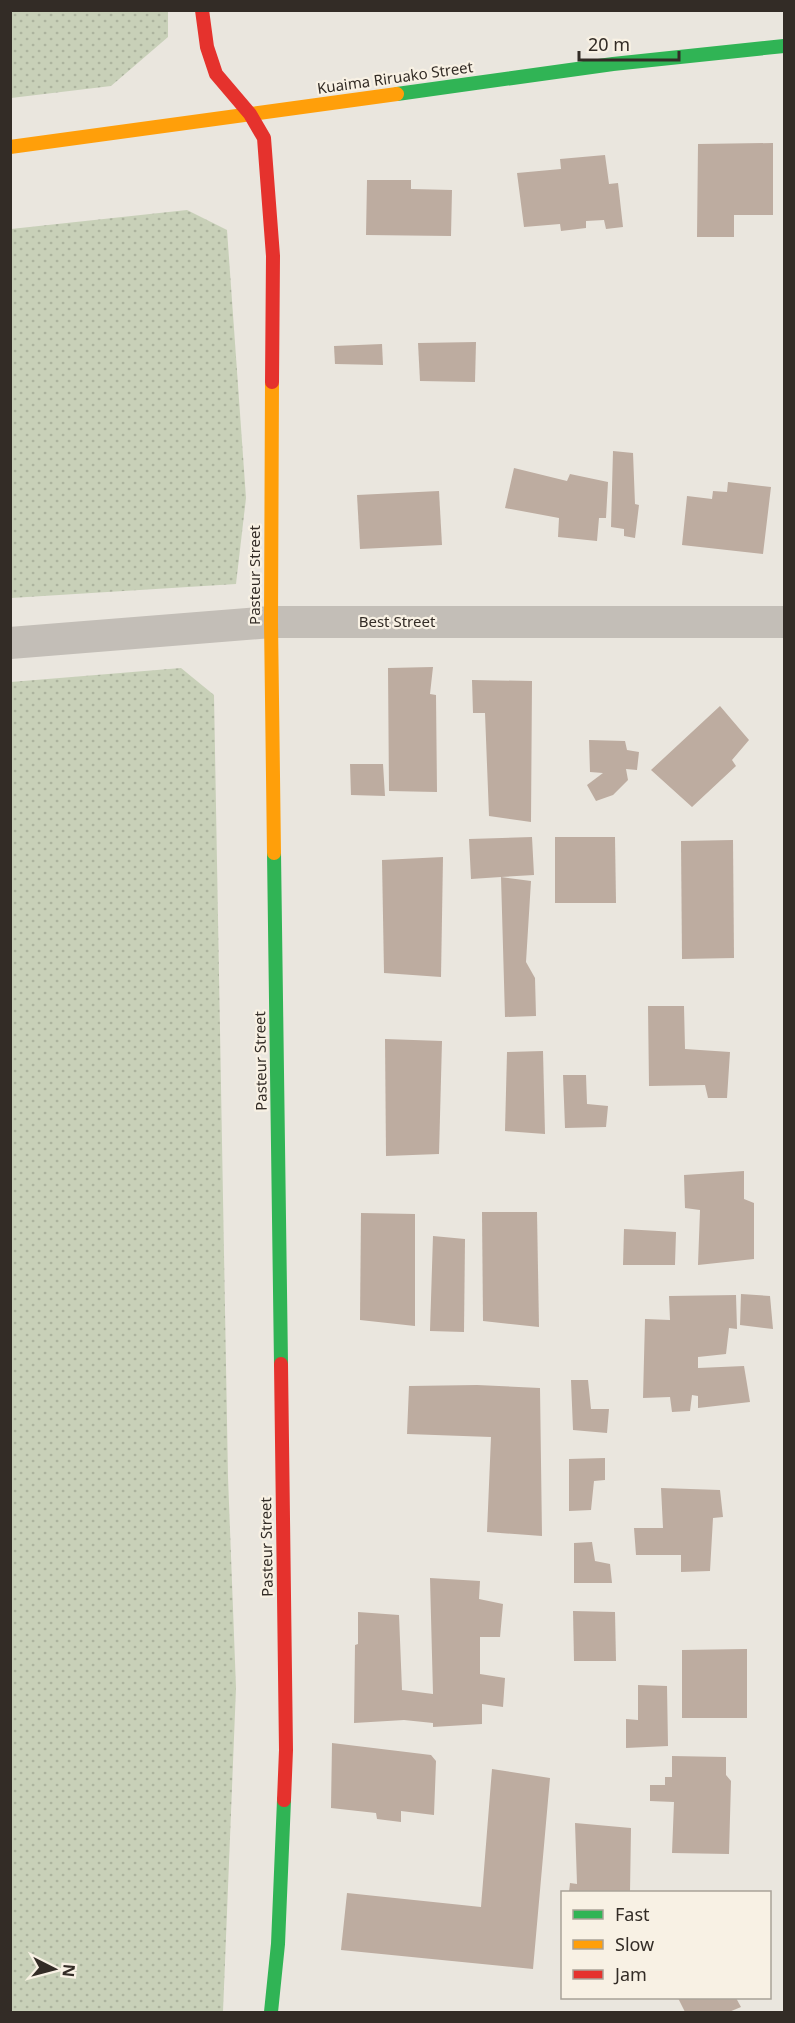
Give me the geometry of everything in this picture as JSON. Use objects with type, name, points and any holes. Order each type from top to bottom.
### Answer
[{"type":"main road","name":"Pasteur Street","points":[[202,10],[207,47],[216,74],[250,114],[264,138],[273,256],[271,622],[286,1750],[280,1912],[271,2013]]},
{"type":"main road","name":"Kuaima Riruako Street","points":[[10,147],[613,64],[784,46]]},
{"type":"street","name":"Best Street","points":[[10,643],[271,622],[784,622]]},
{"type":"green space","points":[[10,11],[168,11],[168,37],[111,86],[11,98]]},
{"type":"green space","points":[[187,210],[227,230],[246,498],[236,584],[11,598],[11,229]]},
{"type":"green space","points":[[181,668],[214,695],[228,1477],[236,1688],[223,2012],[11,2012],[11,682]]},
{"type":"building","points":[[773,143],[773,215],[734,215],[734,237],[697,237],[698,144]]},
{"type":"building","points":[[605,155],[609,184],[618,183],[623,227],[606,229],[604,220],[586,221],[586,228],[561,231],[560,224],[524,227],[517,173],[561,169],[560,159]]},
{"type":"building","points":[[367,180],[411,180],[411,189],[452,190],[451,236],[366,235]]},
{"type":"building","points":[[476,342],[475,382],[420,381],[418,343]]},
{"type":"building","points":[[382,344],[383,365],[335,364],[334,346]]},
{"type":"building","points":[[613,451],[633,453],[635,504],[639,505],[635,538],[624,536],[624,529],[611,527]]},
{"type":"building","points":[[514,468],[567,481],[570,474],[608,482],[606,518],[599,518],[597,541],[558,537],[559,518],[505,508]]},
{"type":"building","points":[[728,482],[771,487],[763,554],[682,545],[687,496],[712,499],[713,491],[727,492]]},
{"type":"building","points":[[439,491],[442,545],[360,549],[357,495]]},
{"type":"building","points":[[433,667],[430,694],[436,695],[437,792],[389,791],[388,668]]},
{"type":"building","points":[[472,680],[532,681],[531,822],[489,816],[485,713],[473,713]]},
{"type":"building","points":[[720,706],[749,740],[732,760],[736,766],[692,807],[651,770]]},
{"type":"building","points":[[589,740],[625,741],[627,750],[639,752],[637,770],[626,769],[628,780],[613,795],[596,801],[587,785],[603,773],[590,772]]},
{"type":"building","points":[[350,764],[383,764],[385,796],[351,795]]},
{"type":"building","points":[[532,837],[534,875],[471,879],[469,839]]},
{"type":"building","points":[[555,837],[615,837],[616,903],[555,903]]},
{"type":"building","points":[[733,840],[734,958],[682,959],[681,841]]},
{"type":"building","points":[[443,857],[441,977],[384,973],[382,860]]},
{"type":"building","points":[[501,877],[531,881],[526,962],[535,978],[536,1016],[505,1017]]},
{"type":"building","points":[[648,1006],[684,1006],[685,1049],[730,1052],[727,1098],[708,1098],[705,1085],[649,1086]]},
{"type":"building","points":[[385,1039],[442,1041],[439,1154],[386,1156]]},
{"type":"building","points":[[543,1051],[545,1134],[505,1131],[507,1052]]},
{"type":"building","points":[[563,1075],[586,1075],[587,1104],[608,1106],[606,1127],[565,1128]]},
{"type":"building","points":[[744,1171],[744,1199],[754,1203],[754,1259],[698,1265],[700,1210],[685,1208],[684,1175]]},
{"type":"building","points":[[482,1212],[537,1212],[539,1327],[483,1321]]},
{"type":"building","points":[[361,1213],[415,1214],[415,1326],[360,1320]]},
{"type":"building","points":[[624,1229],[676,1232],[675,1265],[623,1265]]},
{"type":"building","points":[[433,1236],[465,1239],[464,1332],[430,1331]]},
{"type":"building","points":[[741,1294],[770,1296],[773,1329],[740,1325]]},
{"type":"building","points":[[736,1295],[737,1329],[729,1328],[726,1354],[698,1357],[698,1368],[744,1366],[750,1402],[698,1408],[698,1396],[692,1395],[690,1411],[672,1412],[670,1397],[643,1398],[645,1319],[670,1320],[669,1296]]},
{"type":"building","points":[[571,1380],[588,1380],[591,1409],[609,1409],[607,1433],[573,1430]]},
{"type":"building","points":[[477,1385],[540,1388],[542,1536],[487,1532],[491,1437],[407,1434],[409,1386]]},
{"type":"building","points":[[605,1458],[605,1480],[594,1481],[591,1510],[569,1511],[569,1459]]},
{"type":"building","points":[[661,1488],[720,1490],[723,1517],[713,1518],[710,1571],[681,1572],[681,1555],[636,1555],[634,1528],[663,1528]]},
{"type":"building","points":[[592,1542],[595,1561],[610,1564],[612,1583],[574,1583],[574,1543]]},
{"type":"building","points":[[430,1578],[480,1581],[479,1599],[503,1604],[500,1637],[480,1637],[480,1674],[505,1678],[503,1707],[482,1704],[482,1724],[433,1727],[433,1723],[404,1720],[354,1723],[355,1645],[358,1644],[358,1612],[399,1615],[402,1690],[433,1694]]},
{"type":"building","points":[[573,1611],[615,1612],[616,1661],[574,1661]]},
{"type":"building","points":[[747,1649],[747,1718],[682,1718],[682,1650]]},
{"type":"building","points":[[638,1685],[667,1686],[668,1746],[626,1748],[626,1719],[638,1720]]},
{"type":"building","points":[[332,1743],[431,1755],[436,1761],[434,1815],[401,1811],[401,1822],[377,1819],[376,1813],[331,1808]]},
{"type":"building","points":[[672,1756],[726,1757],[726,1775],[731,1781],[729,1854],[672,1853],[674,1802],[650,1801],[650,1785],[665,1785],[665,1777],[672,1777]]},
{"type":"building","points":[[492,1769],[550,1778],[533,1969],[341,1950],[347,1893],[481,1907]]},
{"type":"building","points":[[575,1823],[631,1828],[630,1891],[569,1891],[570,1883],[577,1884]]},
{"type":"building","points":[[678,1999],[737,1999],[741,2007],[729,2012],[685,2012]]},
{"type":"traffic: fast","points":[[397,94],[613,64],[784,46]]},
{"type":"traffic: fast","points":[[274,853],[281,1364]]},
{"type":"traffic: fast","points":[[271,2012],[278,1944],[284,1800]]},
{"type":"traffic: slow","points":[[10,147],[397,94]]},
{"type":"traffic: slow","points":[[272,382],[271,622],[274,853]]},
{"type":"traffic: jam","points":[[202,10],[207,47],[216,74],[250,114],[264,138],[273,256],[272,382]]},
{"type":"traffic: jam","points":[[281,1364],[286,1750],[284,1800]]}]
